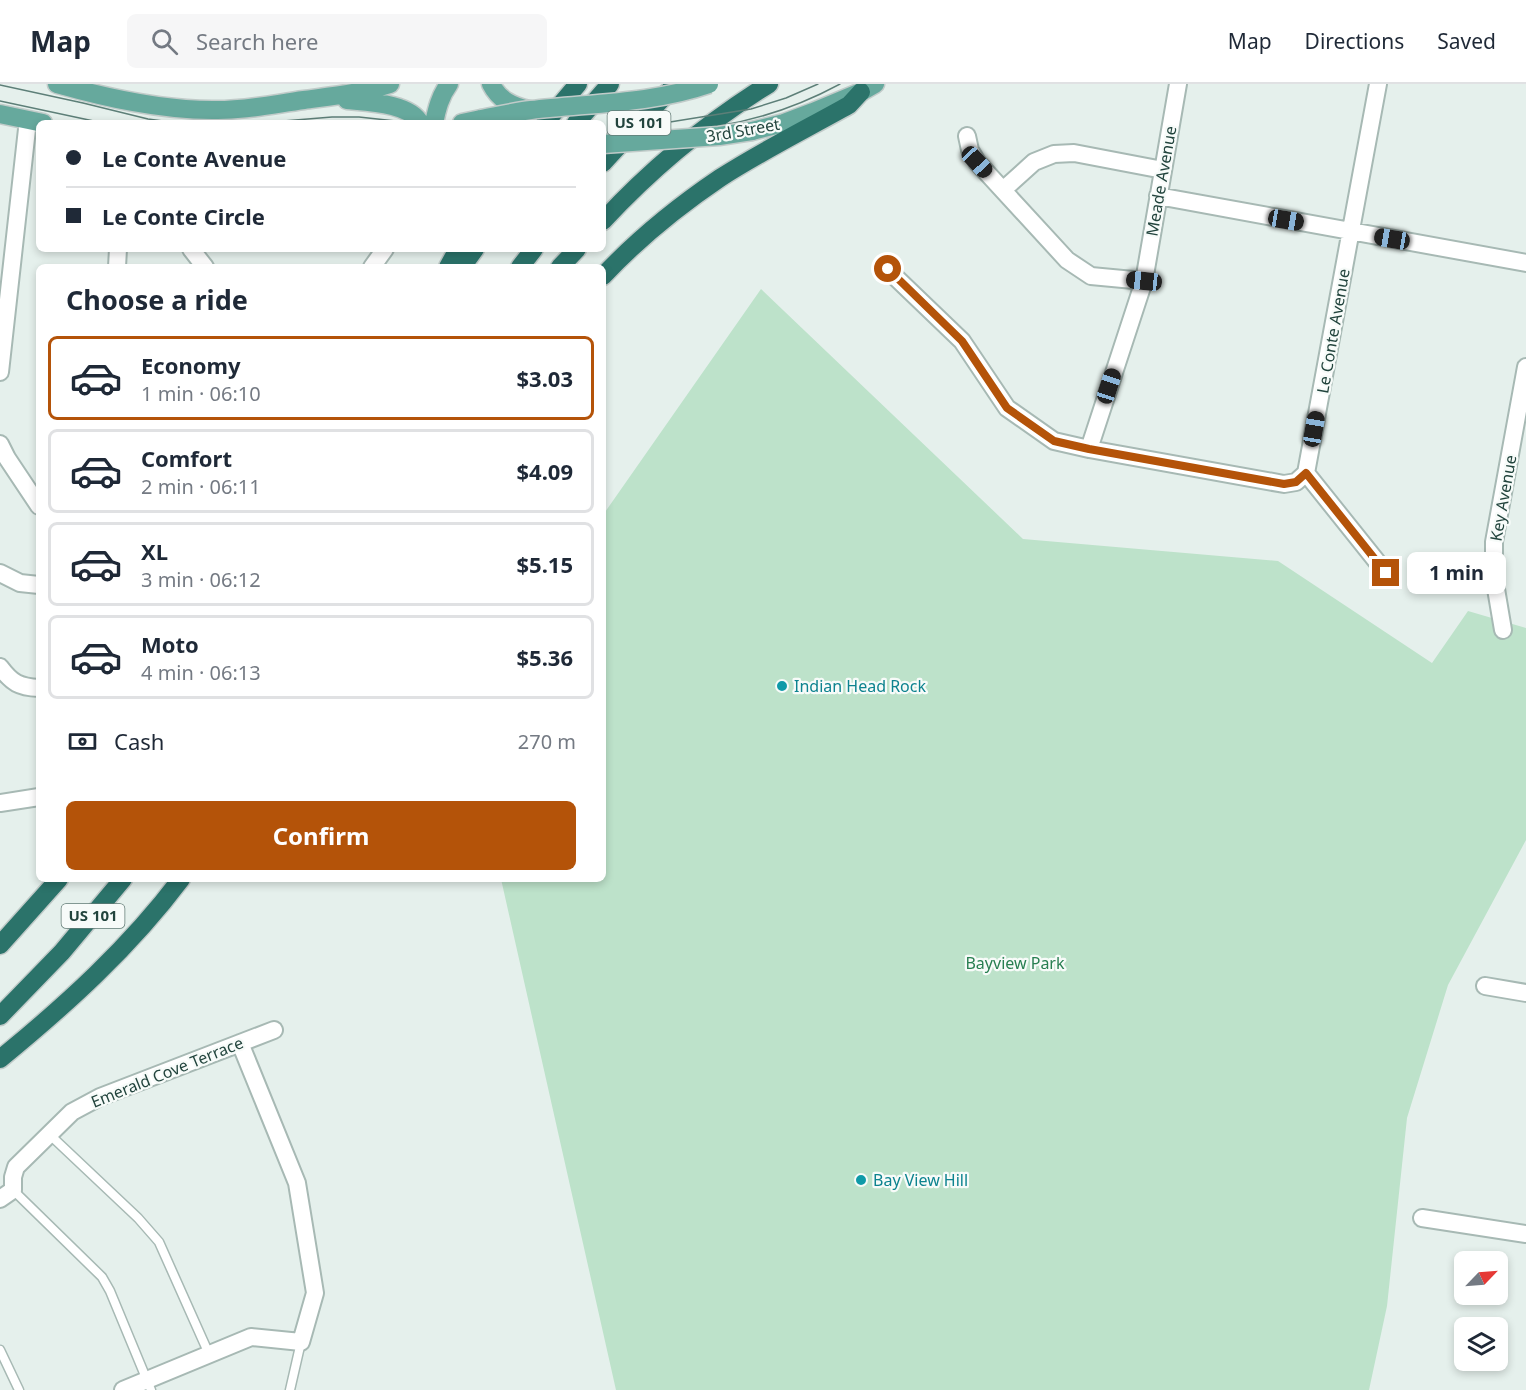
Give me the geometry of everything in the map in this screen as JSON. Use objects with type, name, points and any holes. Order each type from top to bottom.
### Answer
[{"type":"highway","points":[[548,120],[578,84]]},
{"type":"highway","name":"US 101","points":[[579,120],[610,84]]},
{"type":"highway","name":"US 101","points":[[606,160],[676,84]]},
{"type":"highway","points":[[606,218],[672,154],[706,127],[769,84]]},
{"type":"highway","points":[[606,273],[654,226],[689,200],[756,157],[849,105],[868,88]]},
{"type":"highway","points":[[522,264],[532,252]]},
{"type":"highway","points":[[563,264],[574,252]]},
{"type":"highway","name":"US 101","points":[[0,945],[55,882]]},
{"type":"highway","name":"US 101","points":[[0,1016],[62,952],[120,882]]},
{"type":"highway","points":[[0,1059],[68,1001],[122,948],[179,882]]},
{"type":"main road","points":[[57,84],[159,106],[214,110],[315,98],[390,84]]},
{"type":"main road","points":[[435,120],[439,101],[449,84]]},
{"type":"main road","points":[[476,120],[529,110],[658,97],[708,84]]},
{"type":"main road","name":"3rd Street","points":[[606,144],[718,136],[752,131],[784,123],[868,88]]},
{"type":"main road","points":[[496,91],[509,103],[529,110]]},
{"type":"main road","points":[[315,98],[397,107],[419,120]]},
{"type":"main road","points":[[0,114],[35,121]]},
{"type":"street","name":"Meade Avenue","points":[[1089,449],[1144,281],[1178,84]]},
{"type":"street","name":"Le Conte Avenue","points":[[1306,473],[1378,84]]},
{"type":"street","points":[[0,372],[35,121]]},
{"type":"street","points":[[967,136],[970,150],[977,162],[1067,260],[1091,276],[1144,281]]},
{"type":"street","points":[[1003,190],[1034,162],[1054,154],[1074,153],[1162,170]]},
{"type":"street","points":[[1158,196],[1526,263]]},
{"type":"street","points":[[192,252],[202,264]]},
{"type":"street","points":[[888,269],[962,341],[1007,408],[1054,441],[1284,484],[1296,482],[1306,473],[1386,573]]},
{"type":"street","name":"Key Avenue","points":[[1503,630],[1494,577],[1494,543],[1526,367]]},
{"type":"street","points":[[0,444],[6,458],[36,502]]},
{"type":"street","points":[[0,573],[20,583],[36,585]]},
{"type":"street","points":[[0,668],[16,684],[36,688]]},
{"type":"street","points":[[0,803],[36,797]]},
{"type":"street","points":[[1485,986],[1526,993]]},
{"type":"street","name":"Emerald Cove Terrace","points":[[7,1195],[16,1167],[72,1112],[100,1097],[273,1030]]},
{"type":"street","points":[[123,1390],[149,1385],[209,1354],[251,1336],[301,1342],[315,1293],[297,1183],[240,1043]]},
{"type":"street","points":[[1422,1218],[1526,1234]]},
{"type":"lane","points":[[49,1134],[138,1218],[159,1242],[209,1354]]},
{"type":"lane","points":[[7,1195],[102,1277],[149,1385]]},
{"type":"lane","points":[[290,1390],[301,1342]]},
{"type":"lane","points":[[0,1350],[19,1390]]},
{"type":"green space","name":"Bayview Park","points":[[761,289],[1023,539],[1278,561],[1432,663],[1468,611],[1526,628],[1526,840],[1448,985],[1407,1118],[1387,1306],[1369,1390],[616,1390],[502,882],[606,882],[606,511]]},
{"type":"tram line","points":[[670,122],[751,109],[786,98],[818,84]]},
{"type":"tram line","points":[[606,135],[690,130],[734,123],[781,110],[840,84]]},
{"type":"tram line","points":[[0,85],[156,120]]},
{"type":"tram line","points":[[0,101],[89,120]]},
{"type":"tram line","points":[[296,120],[332,117],[386,120]]},
{"type":"place","name":"Indian Head Rock","points":[[782,686]]},
{"type":"place","name":"Bay View Hill","points":[[861,1180]]},
{"type":"route","points":[[888,269],[962,341],[1007,408],[1054,441],[1284,484],[1296,482],[1306,473],[1386,573]]}]
